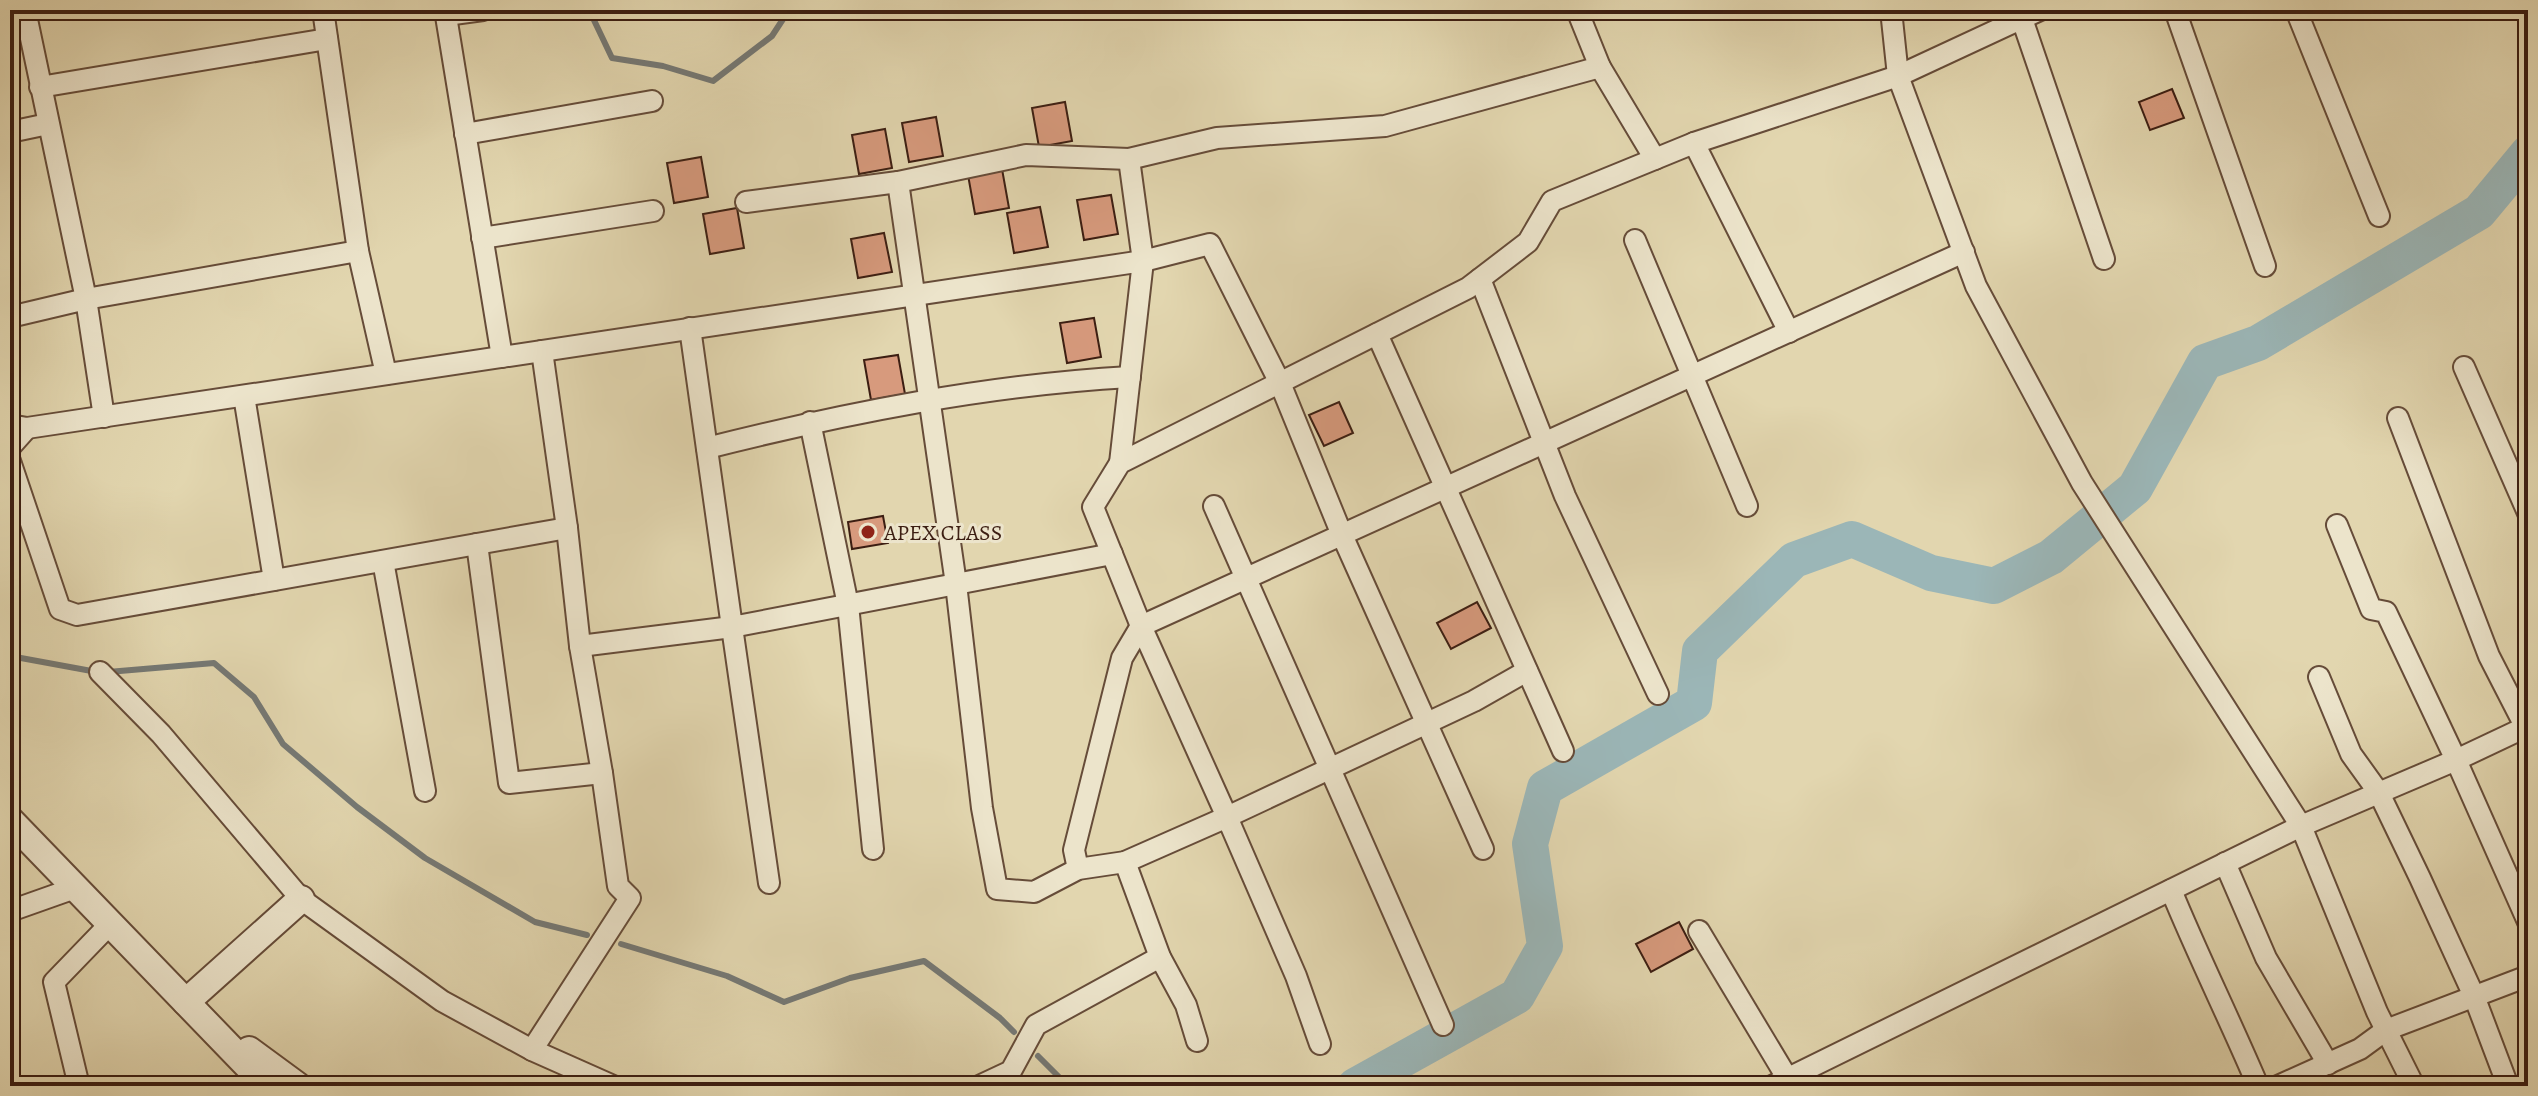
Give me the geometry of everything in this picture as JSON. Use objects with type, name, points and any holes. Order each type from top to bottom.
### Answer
[{"type":"street","points":[[25,10],[86,299],[104,417]]},
{"type":"street","points":[[323,10],[358,251],[386,374]]},
{"type":"street","points":[[483,10],[446,13],[502,357]]},
{"type":"street","points":[[1577,10],[1600,67],[1655,159]]},
{"type":"street","points":[[1891,10],[1898,76],[1976,286],[2082,483],[2301,826],[2386,1030],[2414,1086]]},
{"type":"street","points":[[2175,10],[2265,266]]},
{"type":"street","points":[[2296,10],[2379,216]]},
{"type":"street","points":[[1120,463],[1468,288],[1528,242],[1552,201],[1694,143],[1898,76],[2031,14],[2104,259]]},
{"type":"street","points":[[40,87],[327,39]]},
{"type":"street","points":[[746,202],[898,182],[1026,155],[1129,159],[1217,138],[1385,126],[1600,67]]},
{"type":"street","points":[[465,134],[652,101]]},
{"type":"street","points":[[10,132],[48,124]]},
{"type":"street","points":[[1694,143],[1789,332]]},
{"type":"street","points":[[1129,159],[1143,261],[1120,463],[1093,507],[1141,626],[1296,976],[1320,1044]]},
{"type":"street","points":[[898,182],[956,584],[982,808],[997,889],[1034,892],[1078,869],[1125,862],[1428,723],[1527,671]]},
{"type":"street","points":[[482,238],[653,211]]},
{"type":"street","points":[[1635,240],[1747,506]]},
{"type":"street","points":[[10,447],[18,427],[104,417],[1143,261],[1210,244],[1280,383],[1342,535],[1483,849]]},
{"type":"street","points":[[10,317],[86,299],[358,251]]},
{"type":"street","points":[[1078,869],[1074,850],[1122,658],[1141,626],[1964,252]]},
{"type":"street","points":[[1480,279],[1565,496],[1658,694]]},
{"type":"street","points":[[690,328],[769,883]]},
{"type":"street","points":[[1377,334],[1563,751]]},
{"type":"street","points":[[532,1050],[630,898],[618,886],[580,646],[542,351]]},
{"type":"street","points":[[2464,367],[2528,513]]},
{"type":"street","points":[[707,448],[810,422],[929,401],[1057,381],[1130,377]]},
{"type":"street","points":[[244,396],[274,580]]},
{"type":"street","points":[[1699,931],[1784,1083],[2301,826],[2527,728],[2489,656],[2398,418]]},
{"type":"street","points":[[810,422],[848,605],[873,849]]},
{"type":"street","points":[[10,461],[60,609],[77,615],[567,528]]},
{"type":"street","points":[[1214,506],[1443,1025]]},
{"type":"street","points":[[2337,525],[2371,609],[2386,612],[2528,922]]},
{"type":"street","points":[[477,544],[509,783],[602,773]]},
{"type":"street","points":[[580,646],[732,627],[1112,554]]},
{"type":"street","points":[[383,561],[425,791]]},
{"type":"street","points":[[100,672],[161,734],[301,899],[442,1001],[532,1050],[613,1086]]},
{"type":"street","points":[[2319,677],[2351,754],[2379,793],[2474,996],[2508,1086]]},
{"type":"street","points":[[10,820],[267,1086]]},
{"type":"street","points":[[1125,862],[1160,957],[1186,1005],[1197,1041]]},
{"type":"street","points":[[2225,863],[2266,958],[2328,1064]]},
{"type":"street","points":[[10,911],[75,888]]},
{"type":"street","points":[[2171,890],[2258,1086]]},
{"type":"street","points":[[186,1002],[301,899]]},
{"type":"street","points":[[79,1086],[54,982],[110,924]]},
{"type":"street","points":[[979,1086],[1011,1071],[1036,1025],[1160,957]]},
{"type":"street","points":[[2278,1086],[2360,1049],[2386,1030],[2528,976]]},
{"type":"street","points":[[186,1002],[298,1086]]},
{"type":"building","points":[[2172,89],[2184,118],[2150,130],[2139,102]]},
{"type":"building","points":[[1065,102],[1072,141],[1039,147],[1032,108]]},
{"type":"building","points":[[936,117],[943,156],[909,162],[902,123]]},
{"type":"building","points":[[885,129],[892,168],[859,174],[852,135]]},
{"type":"building","points":[[701,157],[708,197],[674,203],[667,163]]},
{"type":"building","points":[[1002,169],[1009,208],[975,214],[968,175]]},
{"type":"building","points":[[1111,195],[1118,234],[1084,240],[1077,200]]},
{"type":"building","points":[[1040,207],[1048,247],[1014,253],[1007,213]]},
{"type":"building","points":[[737,208],[744,248],[710,254],[703,214]]},
{"type":"building","points":[[884,233],[892,272],[858,278],[851,239]]},
{"type":"building","points":[[1094,318],[1101,357],[1067,363],[1060,323]]},
{"type":"building","points":[[898,355],[905,394],[871,400],[864,360]]},
{"type":"building","points":[[1339,402],[1353,433],[1324,446],[1309,415]]},
{"type":"building","name":"APEX CLASS","points":[[883,516],[888,543],[852,549],[848,522]]},
{"type":"building","points":[[1477,602],[1491,628],[1451,649],[1437,623]]},
{"type":"building","points":[[1679,922],[1693,949],[1651,972],[1636,944]]},
{"type":"waterway","points":[[592,10],[612,58],[663,66],[713,81],[772,36],[789,10]]},
{"type":"waterway","points":[[1355,1086],[1517,996],[1545,946],[1530,844],[1545,788],[1694,703],[1700,651],[1794,560],[1852,539],[1931,573],[1994,586],[2051,557],[2135,488],[2205,362],[2258,343],[2479,212],[2528,153]]},
{"type":"waterway","points":[[10,656],[97,672]]},
{"type":"waterway","points":[[108,672],[214,663],[254,697],[283,744],[357,807],[425,858],[535,922],[587,935]]},
{"type":"waterway","points":[[621,944],[727,976],[784,1002],[850,978],[924,961],[1014,1032]]},
{"type":"waterway","points":[[1038,1056],[1068,1086]]},
{"type":"place","name":"APEX CLASS","points":[[868,532]]}]
